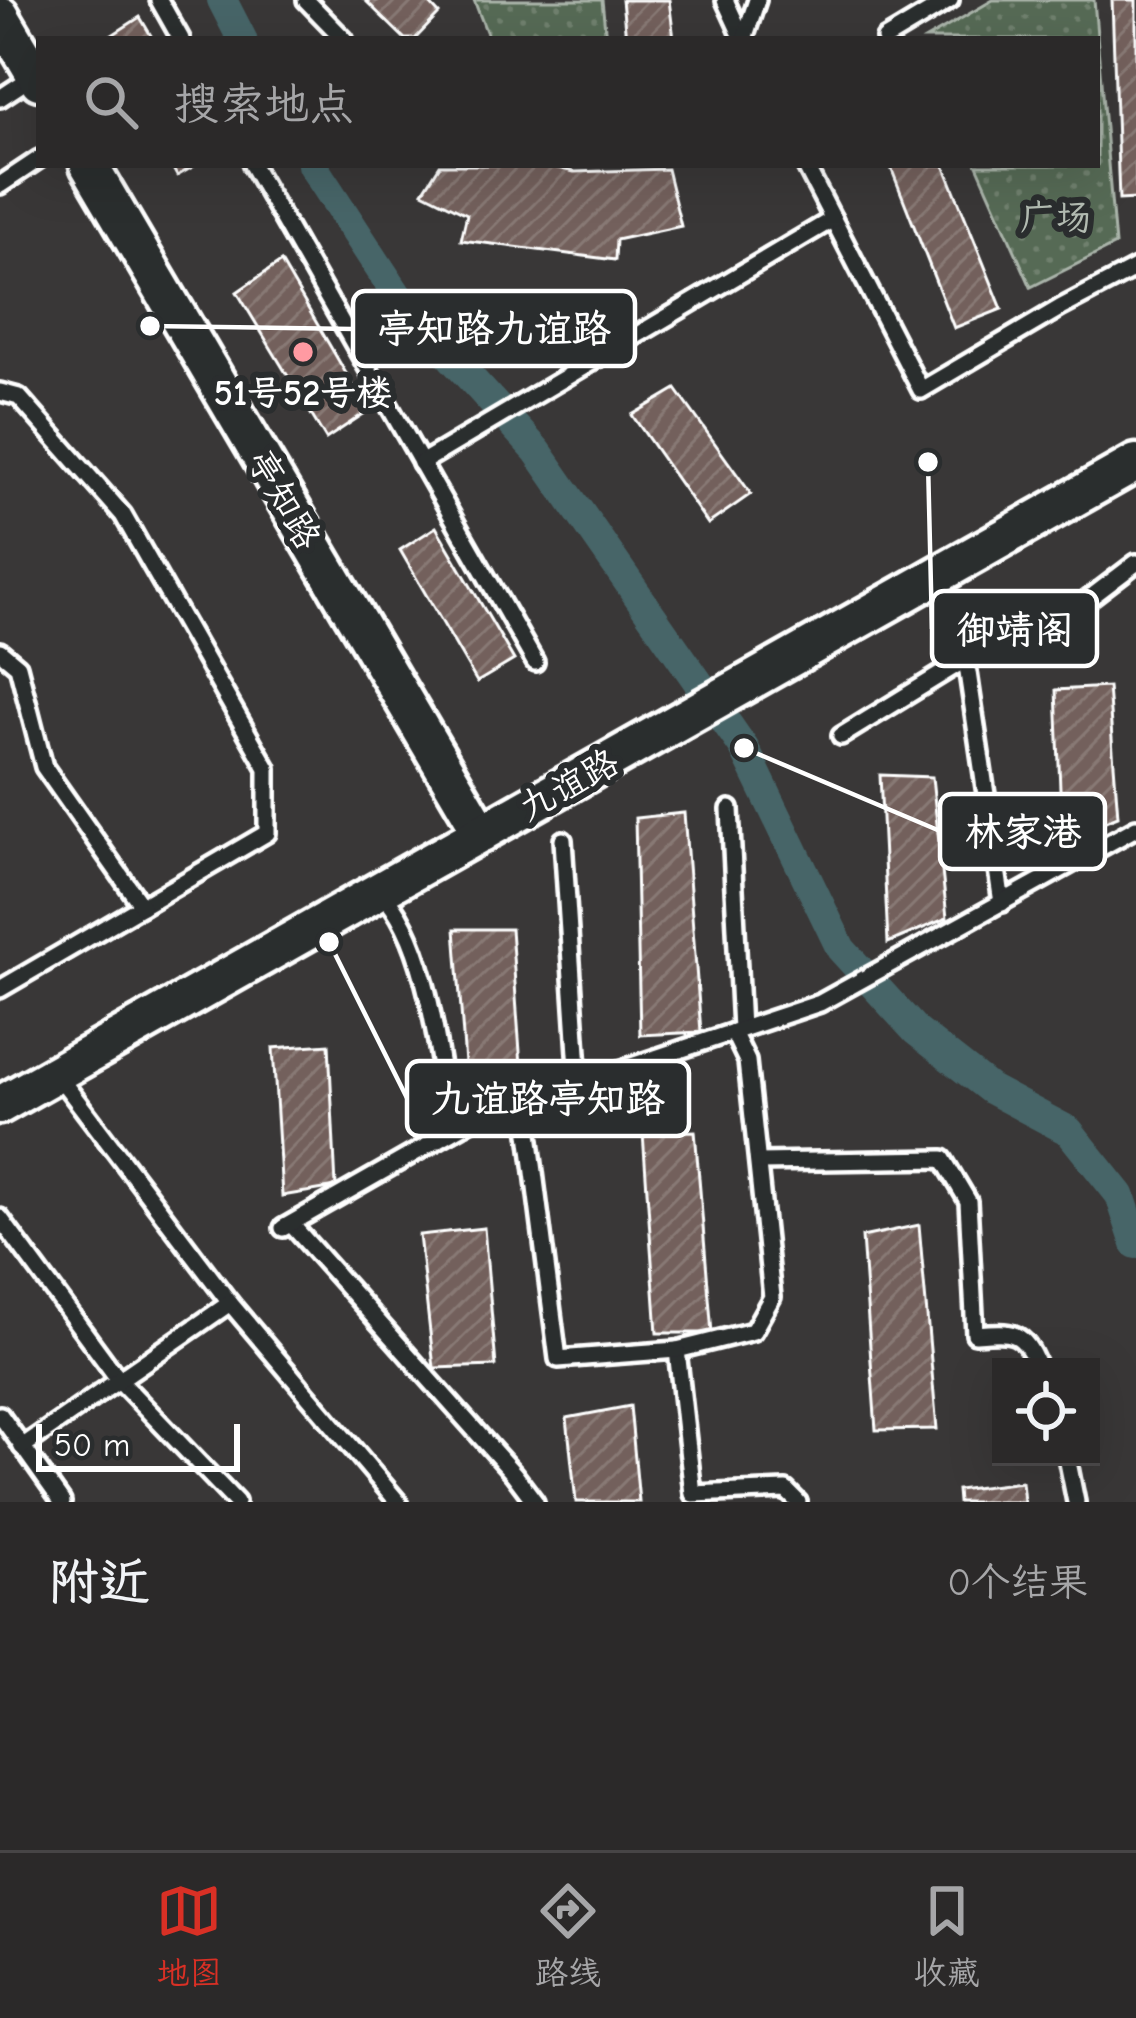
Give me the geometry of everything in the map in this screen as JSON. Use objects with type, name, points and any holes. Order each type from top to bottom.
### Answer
[{"type":"street","points":[[0,15],[36,76]]},
{"type":"street","name":"亭知路","points":[[91,168],[482,833]]},
{"type":"street","name":"九谊路","points":[[0,1105],[1136,463]]},
{"type":"lane","points":[[159,0],[179,36]]},
{"type":"lane","points":[[305,0],[341,36]]},
{"type":"lane","points":[[725,0],[742,36]]},
{"type":"lane","points":[[744,36],[758,0]]},
{"type":"lane","points":[[890,36],[950,0]]},
{"type":"lane","points":[[0,98],[36,79]]},
{"type":"lane","points":[[0,185],[36,161]]},
{"type":"lane","points":[[254,168],[535,662]]},
{"type":"lane","points":[[807,168],[921,389],[1136,268]]},
{"type":"lane","points":[[421,464],[833,219]]},
{"type":"lane","points":[[0,392],[19,397],[123,515],[267,767],[267,833],[0,989]]},
{"type":"lane","points":[[842,736],[966,659],[1074,610],[1136,563]]},
{"type":"lane","points":[[0,651],[18,665],[44,766],[142,906]]},
{"type":"lane","points":[[966,659],[1001,903]]},
{"type":"lane","points":[[525,1102],[559,1359],[677,1350],[753,1331],[772,1297],[747,1061],[737,1031],[730,809]]},
{"type":"lane","points":[[535,1502],[286,1226],[476,1118],[830,998],[1136,828]]},
{"type":"lane","points":[[563,839],[579,1084]]},
{"type":"lane","points":[[380,890],[410,933],[428,1000],[451,1132]]},
{"type":"lane","points":[[56,1073],[230,1303],[398,1502]]},
{"type":"lane","points":[[759,1162],[943,1159],[968,1201],[976,1334],[1010,1331],[1029,1343],[1035,1358]]},
{"type":"lane","points":[[0,1218],[119,1380],[236,1502]]},
{"type":"lane","points":[[22,1447],[230,1303]]},
{"type":"lane","points":[[677,1350],[693,1494],[786,1490],[798,1502]]},
{"type":"lane","points":[[0,1415],[56,1500]]},
{"type":"lane","points":[[1069,1466],[1076,1502]]},
{"type":"green space","points":[[474,0],[602,0],[606,36],[488,36]]},
{"type":"green space","name":"广场","points":[[993,0],[1094,0],[1097,36],[931,36]]},
{"type":"green space","name":"广场","points":[[1100,70],[1115,245],[1031,287],[978,168],[1100,168]]},
{"type":"building","points":[[365,0],[426,0],[439,14],[418,36],[402,36]]},
{"type":"building","points":[[622,0],[669,0],[674,36],[626,36]]},
{"type":"building","points":[[1112,0],[1136,0],[1136,199],[1119,200]]},
{"type":"building","points":[[140,17],[151,36],[111,36]]},
{"type":"building","points":[[438,168],[667,169],[681,226],[616,240],[615,260],[461,240],[467,214],[423,192]]},
{"type":"building","points":[[891,168],[945,168],[1002,309],[954,328]]},
{"type":"building","name":"51号52号楼","points":[[281,262],[368,411],[326,439],[237,292]]},
{"type":"building","points":[[676,389],[751,494],[708,524],[632,415]]},
{"type":"building","points":[[436,527],[514,660],[477,682],[400,550]]},
{"type":"building","points":[[1108,687],[1118,816],[1062,838],[1056,690]]},
{"type":"building","points":[[880,775],[932,777],[947,918],[888,943]]},
{"type":"building","points":[[684,813],[701,1032],[640,1035],[635,818]]},
{"type":"building","points":[[455,929],[511,929],[523,1093],[468,1104]]},
{"type":"building","points":[[329,1044],[336,1187],[282,1196],[273,1048]]},
{"type":"building","points":[[695,1131],[712,1333],[657,1333],[643,1133]]},
{"type":"building","points":[[919,1225],[937,1429],[876,1430],[862,1237]]},
{"type":"building","points":[[484,1228],[496,1366],[434,1368],[419,1235]]},
{"type":"building","points":[[630,1406],[639,1502],[576,1502],[567,1418]]},
{"type":"building","points":[[1022,1482],[1024,1502],[958,1502],[957,1490]]},
{"type":"waterway","points":[[222,0],[240,36]]},
{"type":"waterway","points":[[314,168],[403,304],[537,451],[744,748],[841,949],[916,1031],[990,1089],[1069,1131],[1120,1195],[1136,1244]]},
{"type":"place","name":"亭知路九谊路","points":[[150,326]]},
{"type":"place","name":"51号52号楼","points":[[303,352]]},
{"type":"place","name":"御靖阁","points":[[928,462]]},
{"type":"place","name":"林家港","points":[[744,748]]},
{"type":"place","name":"九谊路亭知路","points":[[329,942]]}]
